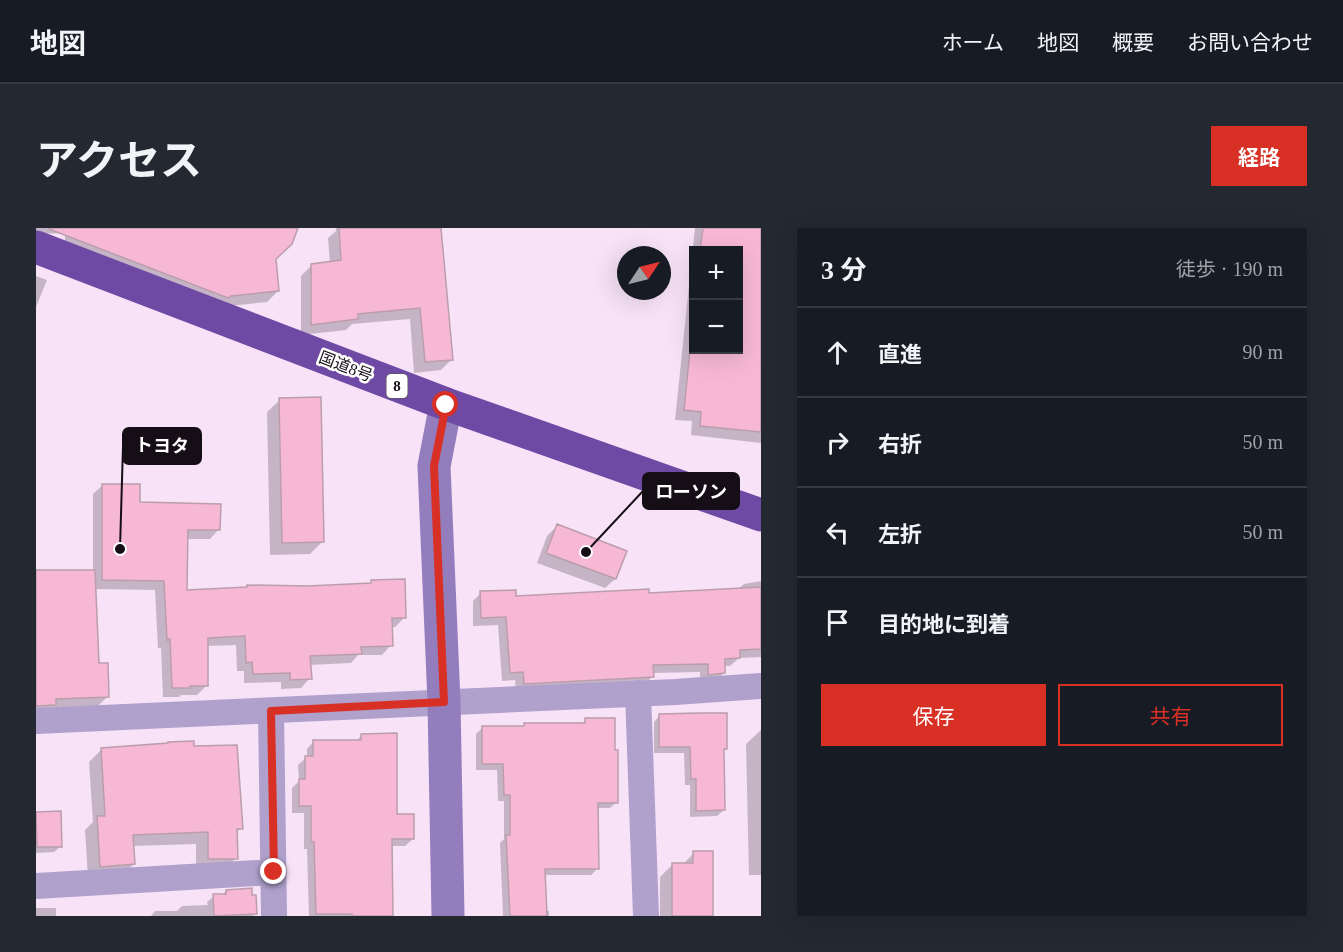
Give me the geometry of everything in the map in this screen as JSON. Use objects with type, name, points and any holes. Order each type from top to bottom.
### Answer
[{"type":"highway","name":"国道8号","points":[[36,247],[446,405],[761,515]]},
{"type":"street","points":[[446,405],[434,466],[444,702],[448,916]]},
{"type":"street","points":[[36,721],[761,686]]},
{"type":"street","points":[[638,693],[646,916]]},
{"type":"street","points":[[271,711],[274,916]]},
{"type":"street","points":[[36,886],[274,872]]},
{"type":"building","points":[[49,228],[298,228],[292,244],[276,259],[279,291],[228,298]]},
{"type":"building","points":[[339,228],[441,228],[453,360],[425,362],[420,308],[358,314],[358,319],[311,325],[311,264],[341,260]]},
{"type":"building","points":[[703,228],[761,228],[761,432],[700,426],[701,412],[684,410],[690,354],[743,354],[743,246],[701,246]]},
{"type":"building","points":[[321,397],[324,542],[282,543],[279,398]]},
{"type":"building","points":[[102,484],[140,484],[140,502],[221,504],[220,530],[188,530],[187,590],[247,587],[247,585],[308,586],[371,583],[371,580],[405,579],[406,618],[392,618],[393,646],[361,647],[362,654],[310,656],[312,679],[290,680],[290,673],[253,674],[252,662],[246,663],[245,636],[208,638],[208,686],[172,688],[164,581],[102,580]]},
{"type":"building","points":[[557,524],[627,551],[616,579],[546,553]]},
{"type":"building","points":[[36,570],[95,570],[99,663],[108,663],[109,697],[56,699],[56,705],[36,706]]},
{"type":"building","points":[[761,587],[761,649],[740,650],[740,658],[725,659],[725,673],[708,675],[708,664],[653,665],[654,677],[524,684],[523,672],[510,673],[506,617],[481,618],[480,591],[516,590],[516,596],[649,589],[649,593]]},
{"type":"building","points":[[727,713],[727,749],[724,749],[725,810],[696,811],[696,779],[691,779],[690,747],[659,747],[659,714]]},
{"type":"building","points":[[585,718],[615,718],[615,750],[618,750],[618,803],[598,803],[599,869],[545,869],[547,916],[510,916],[506,835],[510,835],[510,795],[504,795],[503,764],[482,764],[482,726],[585,723]]},
{"type":"building","points":[[397,733],[397,814],[414,814],[414,839],[392,839],[393,916],[316,914],[311,806],[299,806],[299,779],[305,779],[305,756],[313,756],[313,740],[361,740],[361,734]]},
{"type":"building","points":[[194,741],[194,746],[237,745],[243,829],[237,829],[238,859],[208,859],[208,832],[133,835],[135,864],[100,867],[97,816],[105,816],[101,748]]},
{"type":"building","points":[[61,811],[62,847],[37,847],[36,812]]},
{"type":"building","points":[[693,851],[713,851],[713,916],[672,916],[672,863],[693,863]]},
{"type":"building","points":[[252,888],[252,895],[256,895],[257,914],[214,916],[213,894],[226,894],[226,890]]},
{"type":"place","name":"トヨタ","points":[[120,549]]},
{"type":"place","name":"ローソン","points":[[586,552]]},
{"type":"route","points":[[274,872],[271,711],[444,702],[434,466],[446,405]]}]
